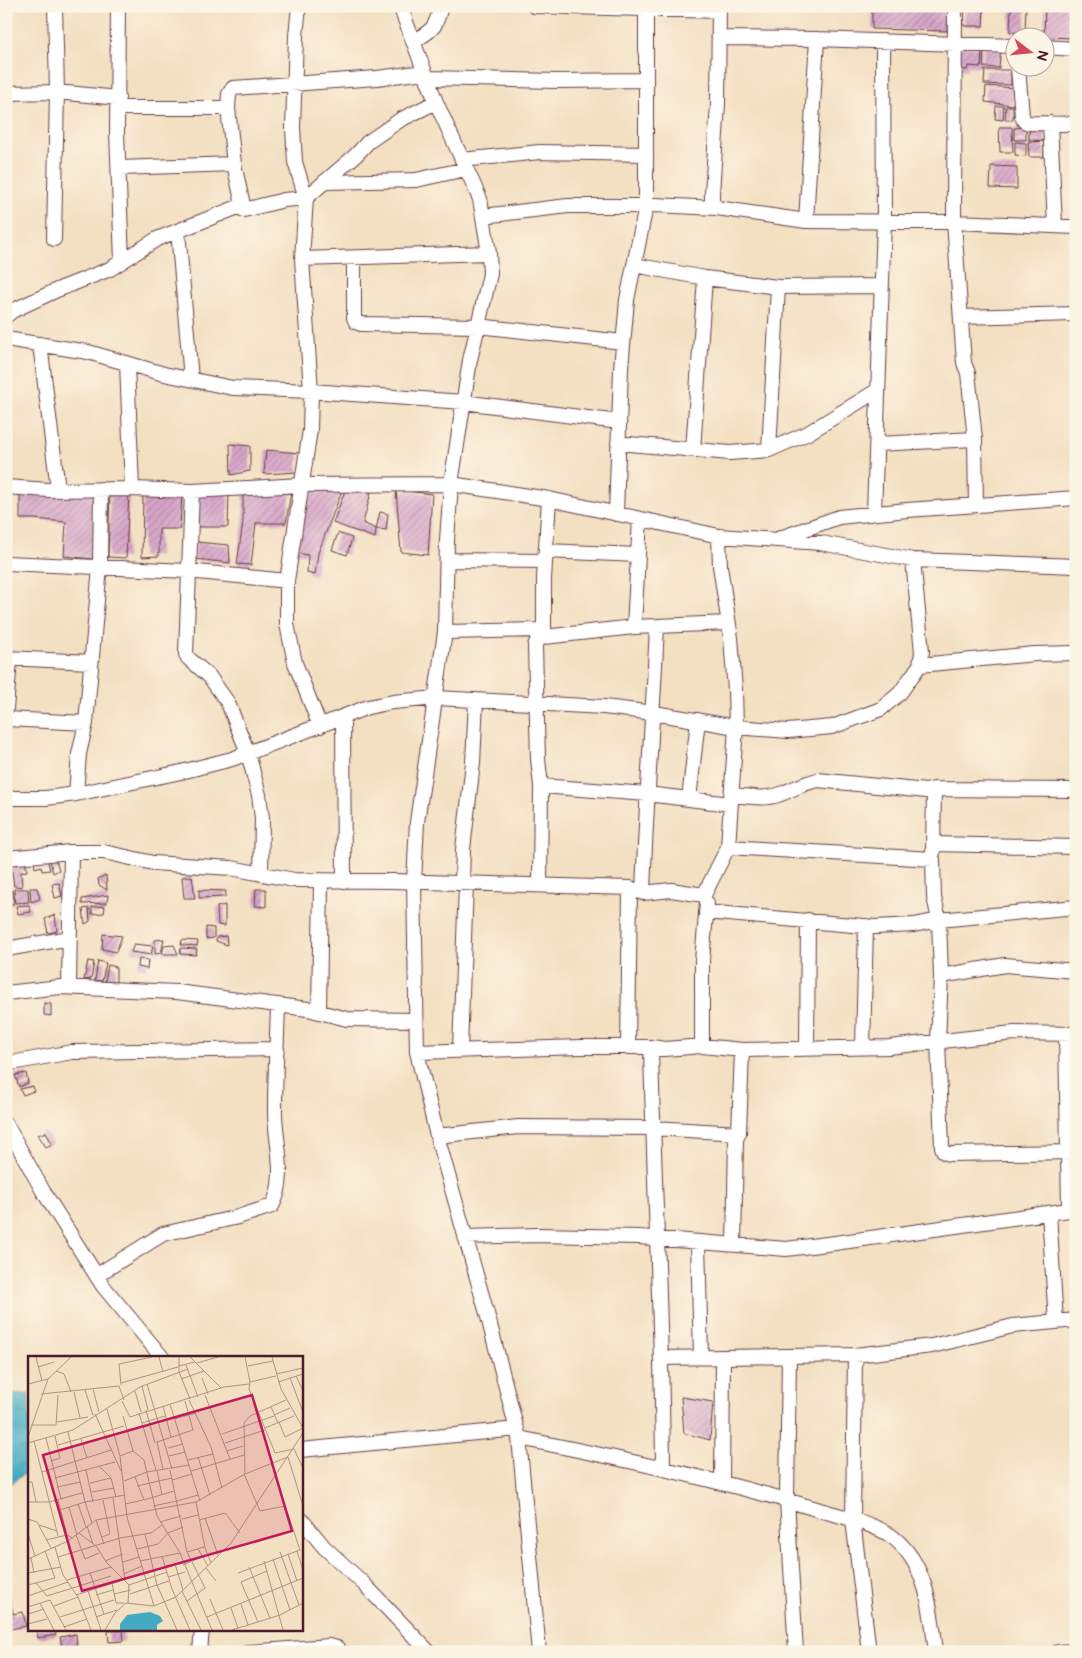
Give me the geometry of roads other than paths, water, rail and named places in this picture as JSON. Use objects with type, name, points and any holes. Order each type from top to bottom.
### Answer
[{"type":"street","points":[[54,239],[57,92],[55,6]]},
{"type":"street","points":[[118,6],[119,168],[122,261]]},
{"type":"street","points":[[299,6],[296,36],[293,128],[295,162],[306,198],[302,259],[311,391],[310,430],[287,580],[286,624],[295,663],[320,726]]},
{"type":"street","points":[[400,6],[436,102],[480,199],[489,253],[490,274],[470,360],[451,484],[445,632],[437,698],[417,822],[414,882],[417,1052],[437,1136],[488,1317],[518,1433],[539,1652]]},
{"type":"street","points":[[413,42],[432,30],[437,23],[441,6]]},
{"type":"street","points":[[534,6],[719,9],[718,104],[712,193],[712,202],[717,208]]},
{"type":"street","points":[[955,6],[954,222],[964,363],[968,373],[975,439],[976,504]]},
{"type":"street","points":[[616,514],[623,342],[627,300],[646,206],[646,9]]},
{"type":"street","points":[[719,38],[883,40],[1004,46]]},
{"type":"street","points":[[806,221],[817,39]]},
{"type":"street","points":[[874,513],[884,221],[883,40]]},
{"type":"street","points":[[1054,48],[1076,49]]},
{"type":"street","points":[[436,102],[400,120],[368,142],[356,155],[306,198],[284,200],[244,210],[234,164],[228,108],[229,94],[233,88],[426,75],[558,81],[646,80]]},
{"type":"street","points":[[1019,78],[1024,121],[1029,123],[1076,124]]},
{"type":"street","points":[[6,93],[57,92],[118,103],[228,108]]},
{"type":"street","points":[[1050,123],[1055,226]]},
{"type":"street","points":[[324,182],[416,180],[464,164],[540,152],[646,154]]},
{"type":"street","points":[[119,168],[234,164]]},
{"type":"street","points":[[6,316],[21,306],[110,269],[157,239],[243,205]]},
{"type":"street","points":[[483,216],[568,206],[655,205],[717,208],[806,221],[954,222],[1076,227]]},
{"type":"street","points":[[178,231],[191,380]]},
{"type":"street","points":[[302,259],[489,253]]},
{"type":"street","points":[[354,258],[354,318],[356,322],[361,324],[478,326],[623,342]]},
{"type":"street","points":[[634,265],[706,278],[778,287],[882,286]]},
{"type":"street","points":[[693,450],[706,278]]},
{"type":"street","points":[[769,450],[778,287]]},
{"type":"street","points":[[961,317],[1076,314]]},
{"type":"street","points":[[6,339],[88,352],[191,380],[233,388],[311,391],[463,402],[619,422]]},
{"type":"street","points":[[40,344],[58,490]]},
{"type":"street","points":[[126,363],[132,489]]},
{"type":"street","points":[[618,443],[730,453],[769,450],[808,432],[878,390]]},
{"type":"street","points":[[877,444],[975,439]]},
{"type":"street","points":[[6,488],[192,491],[302,485],[451,484],[549,499],[718,536],[821,543],[913,560],[1076,566]]},
{"type":"street","points":[[76,794],[79,754],[86,723],[100,568],[101,489]]},
{"type":"street","points":[[192,491],[186,654],[188,658],[209,676],[228,703],[248,753],[259,795],[262,818],[261,874]]},
{"type":"street","points":[[775,540],[839,517],[976,504],[1076,498]]},
{"type":"street","points":[[540,885],[541,786],[538,760],[535,646],[536,641],[544,634],[549,499]]},
{"type":"street","points":[[634,627],[640,519]]},
{"type":"street","points":[[704,895],[728,847],[736,727],[735,690],[718,536]]},
{"type":"street","points":[[447,560],[638,555]]},
{"type":"street","points":[[6,798],[46,798],[76,794],[181,772],[248,753],[368,707],[393,702],[437,698],[604,707],[654,712],[736,727],[788,731],[832,727],[881,709],[900,692],[920,665],[922,652],[913,560]]},
{"type":"street","points":[[6,563],[188,571],[287,580]]},
{"type":"street","points":[[445,632],[544,634],[634,627],[728,623]]},
{"type":"street","points":[[643,893],[647,794],[654,712],[657,626]]},
{"type":"street","points":[[920,665],[1076,652]]},
{"type":"street","points":[[6,709],[8,658],[92,662]]},
{"type":"street","points":[[460,1050],[464,849],[473,763],[476,700]]},
{"type":"street","points":[[343,717],[344,881]]},
{"type":"street","points":[[6,719],[86,723]]},
{"type":"street","points":[[689,799],[698,720]]},
{"type":"street","points":[[541,786],[689,799],[766,798],[778,795],[805,782],[818,780],[926,791],[934,788],[1076,790]]},
{"type":"street","points":[[934,788],[934,897],[939,920],[942,976],[938,1041],[942,1147],[944,1152],[949,1154],[1072,1152]]},
{"type":"street","points":[[933,844],[1076,847]]},
{"type":"street","points":[[728,847],[933,859]]},
{"type":"street","points":[[69,987],[71,852]]},
{"type":"street","points":[[6,858],[71,852],[104,852],[153,863],[214,866],[294,880],[630,888],[643,893],[671,890],[704,895]]},
{"type":"street","points":[[319,1012],[321,881]]},
{"type":"street","points":[[628,1047],[630,888]]},
{"type":"street","points":[[702,1046],[702,961],[707,901],[704,895]]},
{"type":"street","points":[[706,912],[875,927],[914,925],[939,920],[1076,907]]},
{"type":"street","points":[[807,1048],[808,920]]},
{"type":"street","points":[[863,1047],[866,926]]},
{"type":"street","points":[[6,949],[70,938]]},
{"type":"street","points":[[942,976],[1005,966],[1076,971]]},
{"type":"street","points":[[6,993],[69,987],[177,992],[278,1005],[347,1019],[416,1020]]},
{"type":"street","points":[[97,1275],[163,1234],[238,1217],[272,1206],[278,1196],[280,1184],[275,1114],[278,1005]]},
{"type":"street","points":[[417,1052],[702,1046],[742,1050],[889,1047],[1014,1033],[1071,1034],[1072,1209],[835,1243],[786,1248],[656,1239],[536,1235],[465,1237]]},
{"type":"street","points":[[651,1047],[656,1239],[662,1358],[663,1468]]},
{"type":"street","points":[[6,1064],[72,1052],[277,1050]]},
{"type":"street","points":[[734,1245],[736,1139],[739,1132],[742,1050]]},
{"type":"street","points":[[6,1124],[43,1191],[103,1286],[161,1356]]},
{"type":"street","points":[[437,1136],[518,1127],[653,1128],[739,1132]]},
{"type":"street","points":[[1049,1213],[1056,1322]]},
{"type":"street","points":[[698,1242],[701,1357]]},
{"type":"street","points":[[662,1358],[855,1355],[932,1346],[1013,1326],[1076,1320]]},
{"type":"street","points":[[855,1355],[853,1520],[869,1652]]},
{"type":"street","points":[[789,1356],[786,1500],[796,1652]]},
{"type":"street","points":[[722,1483],[723,1357]]},
{"type":"street","points":[[302,1450],[518,1433],[722,1483],[853,1520],[894,1538],[915,1562],[930,1598],[936,1652]]},
{"type":"street","points":[[302,1520],[324,1547],[364,1584],[429,1652]]},
{"type":"street","points":[[200,1652],[202,1630]]},
{"type":"street","points":[[249,1652],[330,1646],[337,1648],[341,1652]]},
{"type":"street","points":[[1058,1652],[1076,1651]]},
{"type":"water","points":[[6,1393],[28,1394],[28,1472],[11,1483],[6,1482]]}]
